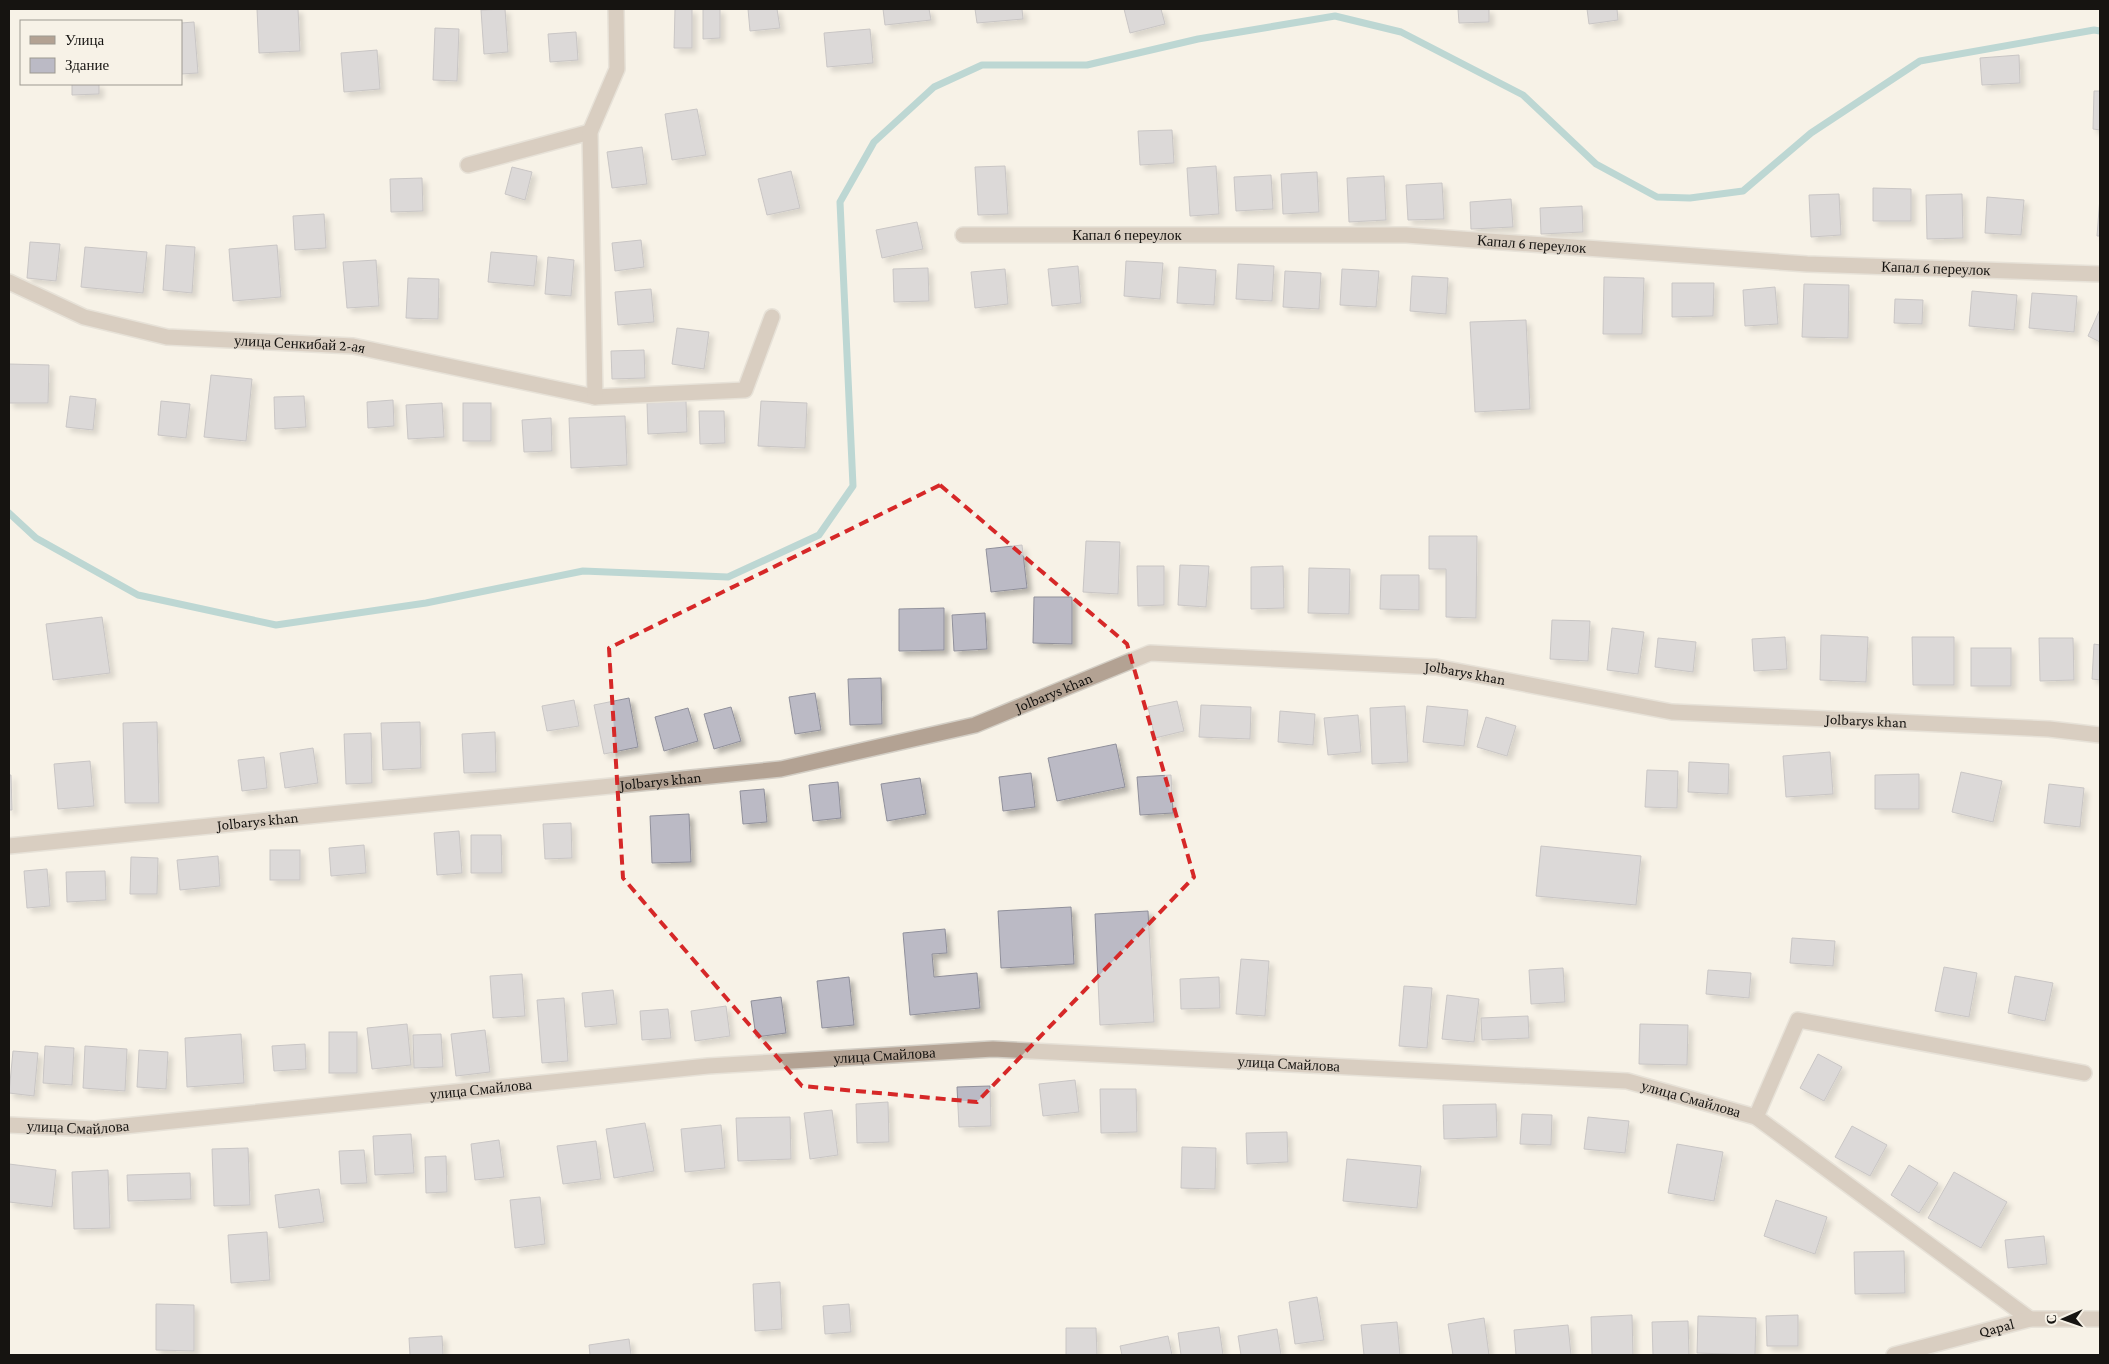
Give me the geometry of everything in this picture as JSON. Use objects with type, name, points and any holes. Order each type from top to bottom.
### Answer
[{"type":"street","points":[[595,397],[590,132],[617,69],[616,9]]},
{"type":"street","points":[[468,165],[590,132]]},
{"type":"street","name":"Капал 6 переулок","points":[[963,235],[1406,236],[1807,264],[2100,274]]},
{"type":"street","name":"улица Сенкибай 2-ая","points":[[9,282],[84,318],[167,337],[353,346],[595,397],[745,390],[772,317]]},
{"type":"street","name":"Jolbarys khan","points":[[9,846],[781,769],[975,725],[1150,653],[1436,667],[1672,712],[2049,730],[2100,736]]},
{"type":"street","name":"улица Смайлова","points":[[1756,1117],[1798,1020],[2084,1072]]},
{"type":"street","name":"улица Смайлова","points":[[9,1125],[95,1129],[708,1066],[993,1049],[1627,1082],[1756,1117],[2030,1318]]},
{"type":"street","name":"Qapal","points":[[1894,1355],[2030,1318],[2100,1319]]},
{"type":"highlighted area","points":[[940,485],[1127,644],[1194,877],[977,1102],[802,1086],[623,878],[609,648]]},
{"type":"building","points":[[257,9],[298,9],[300,51],[259,53]]},
{"type":"building","points":[[505,9],[508,52],[484,54],[481,10]]},
{"type":"building","points":[[675,9],[692,9],[692,48],[674,48]]},
{"type":"building","points":[[703,9],[720,9],[720,38],[703,39]]},
{"type":"building","points":[[748,9],[777,9],[780,28],[750,31]]},
{"type":"building","points":[[883,9],[929,9],[931,20],[885,25]]},
{"type":"building","points":[[975,9],[1022,9],[1023,19],[977,23]]},
{"type":"building","points":[[1124,9],[1161,9],[1165,24],[1130,33]]},
{"type":"building","points":[[1458,9],[1489,9],[1489,22],[1459,23]]},
{"type":"building","points":[[1587,9],[1617,9],[1618,20],[1589,24]]},
{"type":"building","points":[[194,22],[198,73],[182,74],[182,23]]},
{"type":"building","points":[[435,28],[459,29],[457,81],[433,80]]},
{"type":"building","points":[[870,29],[873,63],[827,67],[824,33]]},
{"type":"building","points":[[576,32],[578,60],[550,62],[548,34]]},
{"type":"building","points":[[377,50],[380,89],[344,92],[341,53]]},
{"type":"building","points":[[2019,55],[2020,83],[1982,85],[1980,58]]},
{"type":"building","points":[[72,85],[99,85],[99,94],[72,95]]},
{"type":"building","points":[[2094,91],[2100,91],[2100,130],[2093,129]]},
{"type":"building","points":[[697,109],[706,155],[672,160],[665,114]]},
{"type":"building","points":[[1172,130],[1174,163],[1140,165],[1138,131]]},
{"type":"building","points":[[642,147],[647,184],[612,188],[607,152]]},
{"type":"building","points":[[1005,166],[1008,214],[978,215],[975,167]]},
{"type":"building","points":[[1216,166],[1219,214],[1190,216],[1187,168]]},
{"type":"building","points":[[512,167],[532,172],[525,200],[505,194]]},
{"type":"building","points":[[791,171],[800,208],[767,215],[758,179]]},
{"type":"building","points":[[1317,172],[1319,212],[1283,214],[1281,174]]},
{"type":"building","points":[[1271,175],[1273,209],[1236,211],[1234,177]]},
{"type":"building","points":[[1384,176],[1386,220],[1349,222],[1347,178]]},
{"type":"building","points":[[422,178],[423,211],[391,212],[390,179]]},
{"type":"building","points":[[1442,183],[1444,219],[1408,220],[1406,185]]},
{"type":"building","points":[[1873,188],[1911,189],[1911,221],[1873,221]]},
{"type":"building","points":[[1839,194],[1841,235],[1811,237],[1809,195]]},
{"type":"building","points":[[1962,194],[1963,238],[1927,239],[1926,195]]},
{"type":"building","points":[[1987,197],[2024,200],[2021,235],[1985,233]]},
{"type":"building","points":[[2100,197],[2100,236],[2097,236]]},
{"type":"building","points":[[1511,199],[1513,227],[1471,229],[1470,202]]},
{"type":"building","points":[[1582,206],[1583,232],[1541,234],[1540,208]]},
{"type":"building","points":[[324,214],[326,248],[295,250],[293,216]]},
{"type":"building","points":[[917,222],[923,249],[882,258],[876,230]]},
{"type":"building","points":[[641,240],[644,267],[615,271],[612,243]]},
{"type":"building","points":[[30,242],[60,244],[56,281],[27,278]]},
{"type":"building","points":[[166,245],[195,247],[192,293],[163,290]]},
{"type":"building","points":[[277,245],[281,297],[233,301],[229,249]]},
{"type":"building","points":[[85,247],[147,252],[143,293],[81,287]]},
{"type":"building","points":[[491,252],[537,256],[534,286],[488,282]]},
{"type":"building","points":[[548,257],[574,260],[571,296],[545,294]]},
{"type":"building","points":[[376,260],[379,306],[347,308],[343,262]]},
{"type":"building","points":[[1126,261],[1163,263],[1160,299],[1124,296]]},
{"type":"building","points":[[1238,264],[1274,266],[1272,301],[1236,299]]},
{"type":"building","points":[[1078,266],[1081,303],[1052,306],[1048,269]]},
{"type":"building","points":[[1179,267],[1216,270],[1214,305],[1177,303]]},
{"type":"building","points":[[928,268],[929,301],[894,302],[893,269]]},
{"type":"building","points":[[1005,269],[1008,304],[975,308],[971,272]]},
{"type":"building","points":[[1342,269],[1379,271],[1376,307],[1340,305]]},
{"type":"building","points":[[1285,271],[1321,273],[1319,309],[1283,307]]},
{"type":"building","points":[[1412,276],[1448,278],[1446,314],[1410,311]]},
{"type":"building","points":[[1604,277],[1644,278],[1642,334],[1603,334]]},
{"type":"building","points":[[408,278],[439,279],[438,319],[406,318]]},
{"type":"building","points":[[1672,283],[1714,283],[1713,316],[1672,317]]},
{"type":"building","points":[[1804,284],[1849,285],[1848,338],[1802,337]]},
{"type":"building","points":[[1775,287],[1778,324],[1745,326],[1743,290]]},
{"type":"building","points":[[651,289],[654,322],[618,325],[615,292]]},
{"type":"building","points":[[1972,291],[2017,295],[2014,330],[1969,326]]},
{"type":"building","points":[[2032,293],[2077,296],[2074,332],[2029,328]]},
{"type":"building","points":[[1895,299],[1923,300],[1922,324],[1894,323]]},
{"type":"building","points":[[2100,309],[2100,342],[2088,336]]},
{"type":"building","points":[[1526,320],[1530,409],[1475,412],[1470,322]]},
{"type":"building","points":[[677,328],[709,332],[704,369],[672,364]]},
{"type":"building","points":[[644,350],[645,378],[612,379],[611,351]]},
{"type":"building","points":[[9,364],[49,365],[48,403],[9,403]]},
{"type":"building","points":[[211,375],[252,379],[246,441],[204,437]]},
{"type":"building","points":[[70,396],[96,399],[93,430],[66,427]]},
{"type":"building","points":[[304,396],[306,427],[275,429],[274,397]]},
{"type":"building","points":[[393,400],[394,426],[368,428],[367,402]]},
{"type":"building","points":[[161,401],[190,404],[186,438],[158,435]]},
{"type":"building","points":[[686,401],[687,432],[648,434],[647,403]]},
{"type":"building","points":[[761,401],[807,403],[805,448],[758,446]]},
{"type":"building","points":[[442,403],[444,437],[408,439],[406,405]]},
{"type":"building","points":[[463,403],[491,403],[491,441],[463,441]]},
{"type":"building","points":[[699,411],[724,411],[725,443],[700,444]]},
{"type":"building","points":[[625,416],[627,465],[571,468],[569,418]]},
{"type":"building","points":[[551,418],[552,451],[524,452],[522,420]]},
{"type":"building","points":[[1429,536],[1477,536],[1476,618],[1446,617],[1446,569],[1429,569]]},
{"type":"building","points":[[1086,541],[1120,542],[1118,594],[1083,592]]},
{"type":"building","points":[[1022,545],[1027,588],[991,592],[986,549]]},
{"type":"building","points":[[1180,565],[1209,566],[1206,607],[1178,605]]},
{"type":"building","points":[[1137,566],[1164,566],[1164,605],[1138,606]]},
{"type":"building","points":[[1283,566],[1284,608],[1251,609],[1251,567]]},
{"type":"building","points":[[1309,568],[1350,569],[1349,614],[1308,613]]},
{"type":"building","points":[[1381,575],[1419,575],[1419,610],[1380,609]]},
{"type":"building","points":[[1034,597],[1072,597],[1072,644],[1033,643]]},
{"type":"building","points":[[944,608],[944,650],[899,651],[899,609]]},
{"type":"building","points":[[985,613],[987,649],[954,651],[952,615]]},
{"type":"building","points":[[102,617],[110,673],[53,680],[46,624]]},
{"type":"building","points":[[1552,620],[1590,621],[1588,661],[1550,659]]},
{"type":"building","points":[[1612,628],[1644,632],[1638,674],[1607,670]]},
{"type":"building","points":[[1821,635],[1868,637],[1866,682],[1820,680]]},
{"type":"building","points":[[1785,637],[1787,669],[1754,671],[1752,639]]},
{"type":"building","points":[[1912,637],[1954,637],[1954,685],[1913,685]]},
{"type":"building","points":[[1658,638],[1696,642],[1693,672],[1655,667]]},
{"type":"building","points":[[2039,638],[2073,638],[2074,680],[2040,681]]},
{"type":"building","points":[[2094,644],[2100,645],[2100,680],[2092,679]]},
{"type":"building","points":[[1971,648],[2011,648],[2011,686],[1971,686]]},
{"type":"building","points":[[881,678],[882,724],[850,725],[848,679]]},
{"type":"building","points":[[815,693],[821,730],[795,734],[789,697]]},
{"type":"building","points":[[629,698],[638,747],[604,754],[594,705]]},
{"type":"building","points":[[574,700],[579,726],[547,731],[542,706]]},
{"type":"building","points":[[1177,701],[1184,731],[1155,738],[1148,707]]},
{"type":"building","points":[[1201,705],[1251,707],[1250,739],[1199,737]]},
{"type":"building","points":[[1405,706],[1408,762],[1372,764],[1370,708]]},
{"type":"building","points":[[1427,706],[1468,710],[1464,746],[1423,742]]},
{"type":"building","points":[[731,707],[741,741],[714,749],[704,714]]},
{"type":"building","points":[[688,708],[698,741],[664,751],[655,717]]},
{"type":"building","points":[[1280,711],[1315,714],[1313,745],[1278,742]]},
{"type":"building","points":[[1358,715],[1361,752],[1328,755],[1324,718]]},
{"type":"building","points":[[1486,717],[1516,726],[1507,756],[1477,747]]},
{"type":"building","points":[[157,722],[159,803],[125,803],[123,723]]},
{"type":"building","points":[[420,722],[421,768],[383,770],[381,723]]},
{"type":"building","points":[[495,732],[496,772],[464,773],[462,734]]},
{"type":"building","points":[[371,733],[372,783],[346,784],[344,734]]},
{"type":"building","points":[[1116,744],[1125,787],[1057,801],[1048,758]]},
{"type":"building","points":[[313,748],[318,783],[285,788],[280,753]]},
{"type":"building","points":[[1830,752],[1833,794],[1786,797],[1783,756]]},
{"type":"building","points":[[264,757],[267,788],[242,791],[238,760]]},
{"type":"building","points":[[90,761],[94,806],[58,809],[54,764]]},
{"type":"building","points":[[1689,762],[1729,764],[1728,794],[1688,792]]},
{"type":"building","points":[[1647,770],[1678,771],[1677,808],[1645,807]]},
{"type":"building","points":[[1961,772],[2002,781],[1993,822],[1952,812]]},
{"type":"building","points":[[1031,773],[1035,807],[1003,811],[999,777]]},
{"type":"building","points":[[1919,774],[1919,809],[1875,809],[1875,775]]},
{"type":"building","points":[[9,775],[11,775],[12,810],[9,810]]},
{"type":"building","points":[[1171,775],[1173,813],[1140,815],[1137,777]]},
{"type":"building","points":[[920,778],[926,814],[887,821],[881,784]]},
{"type":"building","points":[[838,782],[841,818],[813,821],[809,785]]},
{"type":"building","points":[[2049,784],[2084,788],[2080,827],[2044,823]]},
{"type":"building","points":[[764,789],[767,822],[743,824],[740,791]]},
{"type":"building","points":[[689,814],[691,862],[652,863],[650,816]]},
{"type":"building","points":[[571,823],[572,858],[545,859],[543,824]]},
{"type":"building","points":[[459,831],[462,873],[437,875],[434,833]]},
{"type":"building","points":[[471,835],[501,835],[502,873],[471,873]]},
{"type":"building","points":[[364,845],[366,873],[331,876],[329,848]]},
{"type":"building","points":[[1541,846],[1641,856],[1636,905],[1536,896]]},
{"type":"building","points":[[270,850],[300,850],[300,880],[270,880]]},
{"type":"building","points":[[218,856],[220,886],[180,890],[177,860]]},
{"type":"building","points":[[131,857],[158,858],[157,894],[130,894]]},
{"type":"building","points":[[47,869],[50,906],[27,908],[24,871]]},
{"type":"building","points":[[105,871],[106,900],[67,902],[66,872]]},
{"type":"building","points":[[1071,907],[1074,964],[1001,968],[998,911]]},
{"type":"building","points":[[1148,911],[1154,1022],[1100,1025],[1095,914]]},
{"type":"building","points":[[945,929],[947,953],[932,954],[934,977],[977,973],[980,1008],[910,1015],[903,933]]},
{"type":"building","points":[[1792,938],[1835,941],[1833,966],[1790,963]]},
{"type":"building","points":[[1241,959],[1269,961],[1265,1016],[1236,1014]]},
{"type":"building","points":[[1944,967],[1977,973],[1969,1017],[1935,1011]]},
{"type":"building","points":[[1563,968],[1565,1002],[1531,1004],[1529,970]]},
{"type":"building","points":[[1708,970],[1751,973],[1749,998],[1706,994]]},
{"type":"building","points":[[522,974],[525,1016],[493,1018],[490,976]]},
{"type":"building","points":[[2015,976],[2053,983],[2045,1021],[2008,1013]]},
{"type":"building","points":[[849,977],[854,1025],[822,1028],[817,981]]},
{"type":"building","points":[[1219,977],[1220,1008],[1181,1009],[1180,979]]},
{"type":"building","points":[[1404,986],[1432,988],[1427,1048],[1399,1046]]},
{"type":"building","points":[[613,990],[617,1024],[585,1027],[582,993]]},
{"type":"building","points":[[1447,995],[1479,999],[1474,1042],[1442,1039]]},
{"type":"building","points":[[781,997],[786,1033],[756,1037],[751,1001]]},
{"type":"building","points":[[564,998],[568,1061],[542,1063],[537,1000]]},
{"type":"building","points":[[726,1006],[730,1036],[695,1041],[691,1011]]},
{"type":"building","points":[[668,1009],[671,1038],[642,1040],[640,1011]]},
{"type":"building","points":[[1528,1016],[1529,1038],[1482,1040],[1481,1018]]},
{"type":"building","points":[[407,1024],[411,1065],[372,1069],[367,1028]]},
{"type":"building","points":[[1640,1024],[1688,1025],[1687,1065],[1639,1064]]},
{"type":"building","points":[[485,1030],[490,1072],[456,1076],[451,1034]]},
{"type":"building","points":[[329,1032],[357,1032],[357,1073],[329,1073]]},
{"type":"building","points":[[241,1034],[244,1083],[187,1087],[185,1038]]},
{"type":"building","points":[[441,1034],[443,1067],[414,1068],[413,1035]]},
{"type":"building","points":[[305,1044],[306,1069],[274,1071],[272,1046]]},
{"type":"building","points":[[45,1046],[74,1048],[72,1085],[43,1083]]},
{"type":"building","points":[[85,1046],[127,1049],[125,1091],[83,1088]]},
{"type":"building","points":[[139,1050],[168,1052],[166,1089],[137,1087]]},
{"type":"building","points":[[13,1051],[38,1053],[34,1096],[9,1093]]},
{"type":"building","points":[[1818,1054],[1842,1067],[1824,1101],[1800,1088]]},
{"type":"building","points":[[1075,1080],[1079,1112],[1043,1116],[1039,1084]]},
{"type":"building","points":[[990,1086],[991,1126],[959,1127],[957,1087]]},
{"type":"building","points":[[1100,1089],[1136,1089],[1137,1132],[1101,1133]]},
{"type":"building","points":[[888,1102],[889,1142],[857,1143],[856,1104]]},
{"type":"building","points":[[1496,1104],[1497,1137],[1444,1139],[1443,1105]]},
{"type":"building","points":[[832,1110],[838,1155],[810,1159],[804,1113]]},
{"type":"building","points":[[1522,1114],[1552,1115],[1551,1145],[1520,1144]]},
{"type":"building","points":[[790,1117],[791,1159],[738,1161],[736,1118]]},
{"type":"building","points":[[1588,1117],[1629,1121],[1625,1153],[1584,1149]]},
{"type":"building","points":[[645,1123],[654,1171],[614,1178],[606,1129]]},
{"type":"building","points":[[721,1125],[725,1168],[685,1172],[681,1129]]},
{"type":"building","points":[[1852,1126],[1887,1145],[1870,1176],[1835,1157]]},
{"type":"building","points":[[1287,1132],[1288,1162],[1247,1164],[1246,1133]]},
{"type":"building","points":[[411,1134],[414,1173],[375,1175],[373,1136]]},
{"type":"building","points":[[499,1140],[504,1177],[475,1180],[471,1144]]},
{"type":"building","points":[[596,1141],[601,1179],[563,1184],[557,1146]]},
{"type":"building","points":[[1677,1144],[1723,1152],[1714,1201],[1668,1193]]},
{"type":"building","points":[[1182,1147],[1216,1148],[1215,1189],[1181,1188]]},
{"type":"building","points":[[248,1148],[250,1205],[214,1206],[212,1149]]},
{"type":"building","points":[[364,1150],[367,1183],[341,1184],[339,1151]]},
{"type":"building","points":[[446,1156],[447,1192],[426,1193],[425,1157]]},
{"type":"building","points":[[1347,1159],[1421,1166],[1417,1208],[1343,1201]]},
{"type":"building","points":[[9,1164],[56,1170],[52,1207],[9,1202]]},
{"type":"building","points":[[1909,1165],[1938,1183],[1919,1213],[1891,1195]]},
{"type":"building","points":[[108,1170],[110,1228],[74,1229],[72,1172]]},
{"type":"building","points":[[1954,1172],[2007,1202],[1981,1248],[1928,1218]]},
{"type":"building","points":[[190,1173],[191,1199],[128,1201],[127,1175]]},
{"type":"building","points":[[319,1189],[324,1222],[279,1228],[275,1195]]},
{"type":"building","points":[[540,1197],[545,1244],[515,1248],[510,1200]]},
{"type":"building","points":[[1776,1200],[1827,1217],[1815,1254],[1764,1236]]},
{"type":"building","points":[[267,1232],[270,1280],[231,1283],[228,1235]]},
{"type":"building","points":[[2044,1236],[2047,1264],[2008,1268],[2005,1240]]},
{"type":"building","points":[[1904,1251],[1905,1293],[1855,1294],[1854,1252]]},
{"type":"building","points":[[780,1282],[782,1329],[755,1331],[753,1284]]},
{"type":"building","points":[[1317,1297],[1324,1340],[1295,1344],[1289,1302]]},
{"type":"building","points":[[156,1304],[194,1305],[194,1351],[156,1350]]},
{"type":"building","points":[[849,1304],[851,1332],[825,1334],[823,1306]]},
{"type":"building","points":[[1632,1315],[1633,1355],[1592,1355],[1591,1317]]},
{"type":"building","points":[[1798,1315],[1798,1346],[1767,1346],[1766,1316]]},
{"type":"building","points":[[1698,1316],[1756,1318],[1755,1355],[1697,1353]]},
{"type":"building","points":[[1484,1318],[1489,1355],[1453,1355],[1448,1324]]},
{"type":"building","points":[[1688,1321],[1689,1355],[1653,1355],[1652,1322]]},
{"type":"building","points":[[1397,1322],[1400,1355],[1364,1355],[1361,1325]]},
{"type":"building","points":[[1568,1325],[1571,1355],[1516,1355],[1514,1330]]},
{"type":"building","points":[[1219,1327],[1223,1355],[1181,1355],[1178,1333]]},
{"type":"building","points":[[1066,1328],[1096,1328],[1097,1355],[1066,1355]]},
{"type":"building","points":[[1277,1329],[1281,1355],[1241,1355],[1238,1336]]},
{"type":"building","points":[[442,1336],[443,1355],[410,1355],[409,1338]]},
{"type":"building","points":[[1168,1336],[1172,1355],[1122,1355],[1120,1346]]},
{"type":"building","points":[[629,1339],[631,1355],[590,1355],[589,1345]]},
{"type":"waterway","points":[[9,513],[36,538],[138,595],[276,625],[426,603],[583,571],[728,577],[819,535],[853,486],[840,202],[874,142],[934,87],[982,65],[1087,65],[1198,39],[1335,16],[1401,32],[1523,95],[1596,164],[1657,197],[1690,198],[1743,191],[1811,133],[1920,61],[2094,30],[2100,31]]}]
